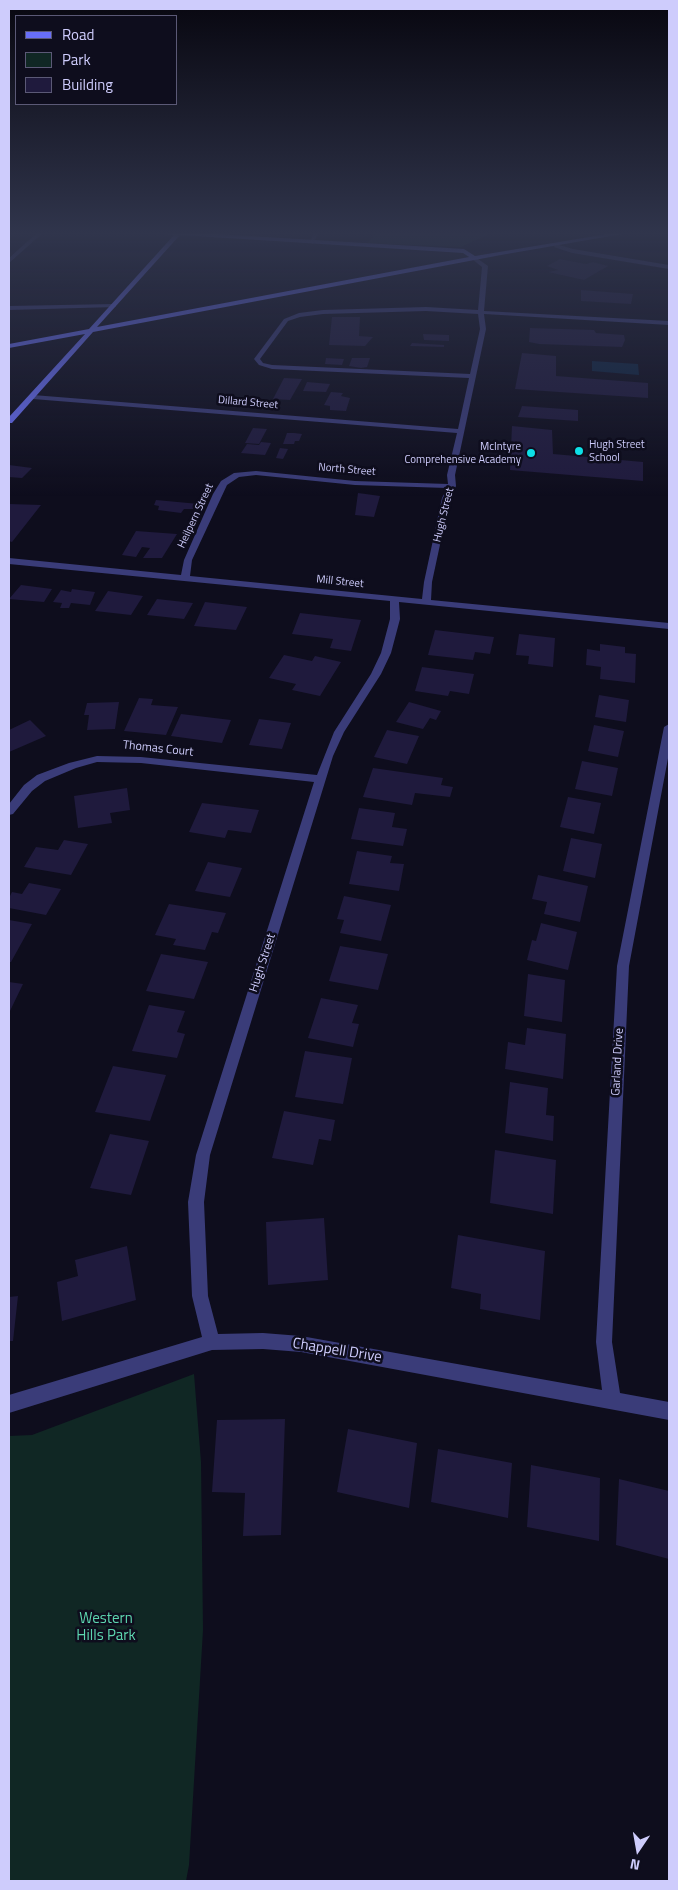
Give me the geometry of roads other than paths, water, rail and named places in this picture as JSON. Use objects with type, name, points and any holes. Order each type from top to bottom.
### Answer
[{"type":"street","points":[[9,422],[100,320]]},
{"type":"street","points":[[9,346],[147,320]]},
{"type":"street","points":[[286,320],[260,352],[257,359],[261,364],[355,372],[473,376]]},
{"type":"street","name":"Hugh Street","points":[[426,602],[444,508],[452,486],[451,475],[483,329],[482,320]]},
{"type":"street","points":[[621,320],[669,323]]},
{"type":"street","name":"Dillard Street","points":[[32,397],[461,431]]},
{"type":"street","name":"North Street","points":[[242,474],[256,473],[355,482],[452,486]]},
{"type":"street","name":"Heilpern Street","points":[[185,578],[188,560],[218,494],[230,478],[242,474]]},
{"type":"street","name":"Mill Street","points":[[9,561],[669,626]]},
{"type":"street","name":"Hugh Street","points":[[212,1342],[200,1296],[196,1202],[203,1155],[321,779],[339,732],[376,674],[386,653],[395,619],[394,599]]},
{"type":"street","name":"Garland Drive","points":[[612,1400],[604,1342],[623,966],[669,727]]},
{"type":"street","name":"Thomas Court","points":[[9,811],[28,788],[41,778],[73,765],[97,759],[141,760],[321,779]]},
{"type":"street","name":"Chappell Drive","points":[[9,1404],[212,1342],[263,1341],[301,1344],[669,1411]]},
{"type":"water","points":[[592,361],[638,364],[639,375],[592,371]]},
{"type":"place","name":"Hugh Street School","points":[[579,451]]},
{"type":"place","name":"McIntyre Comprehensive Academy","points":[[531,453]]},
{"type":"park label","name":"Western Hills Park","points":[[106,1628]]}]
